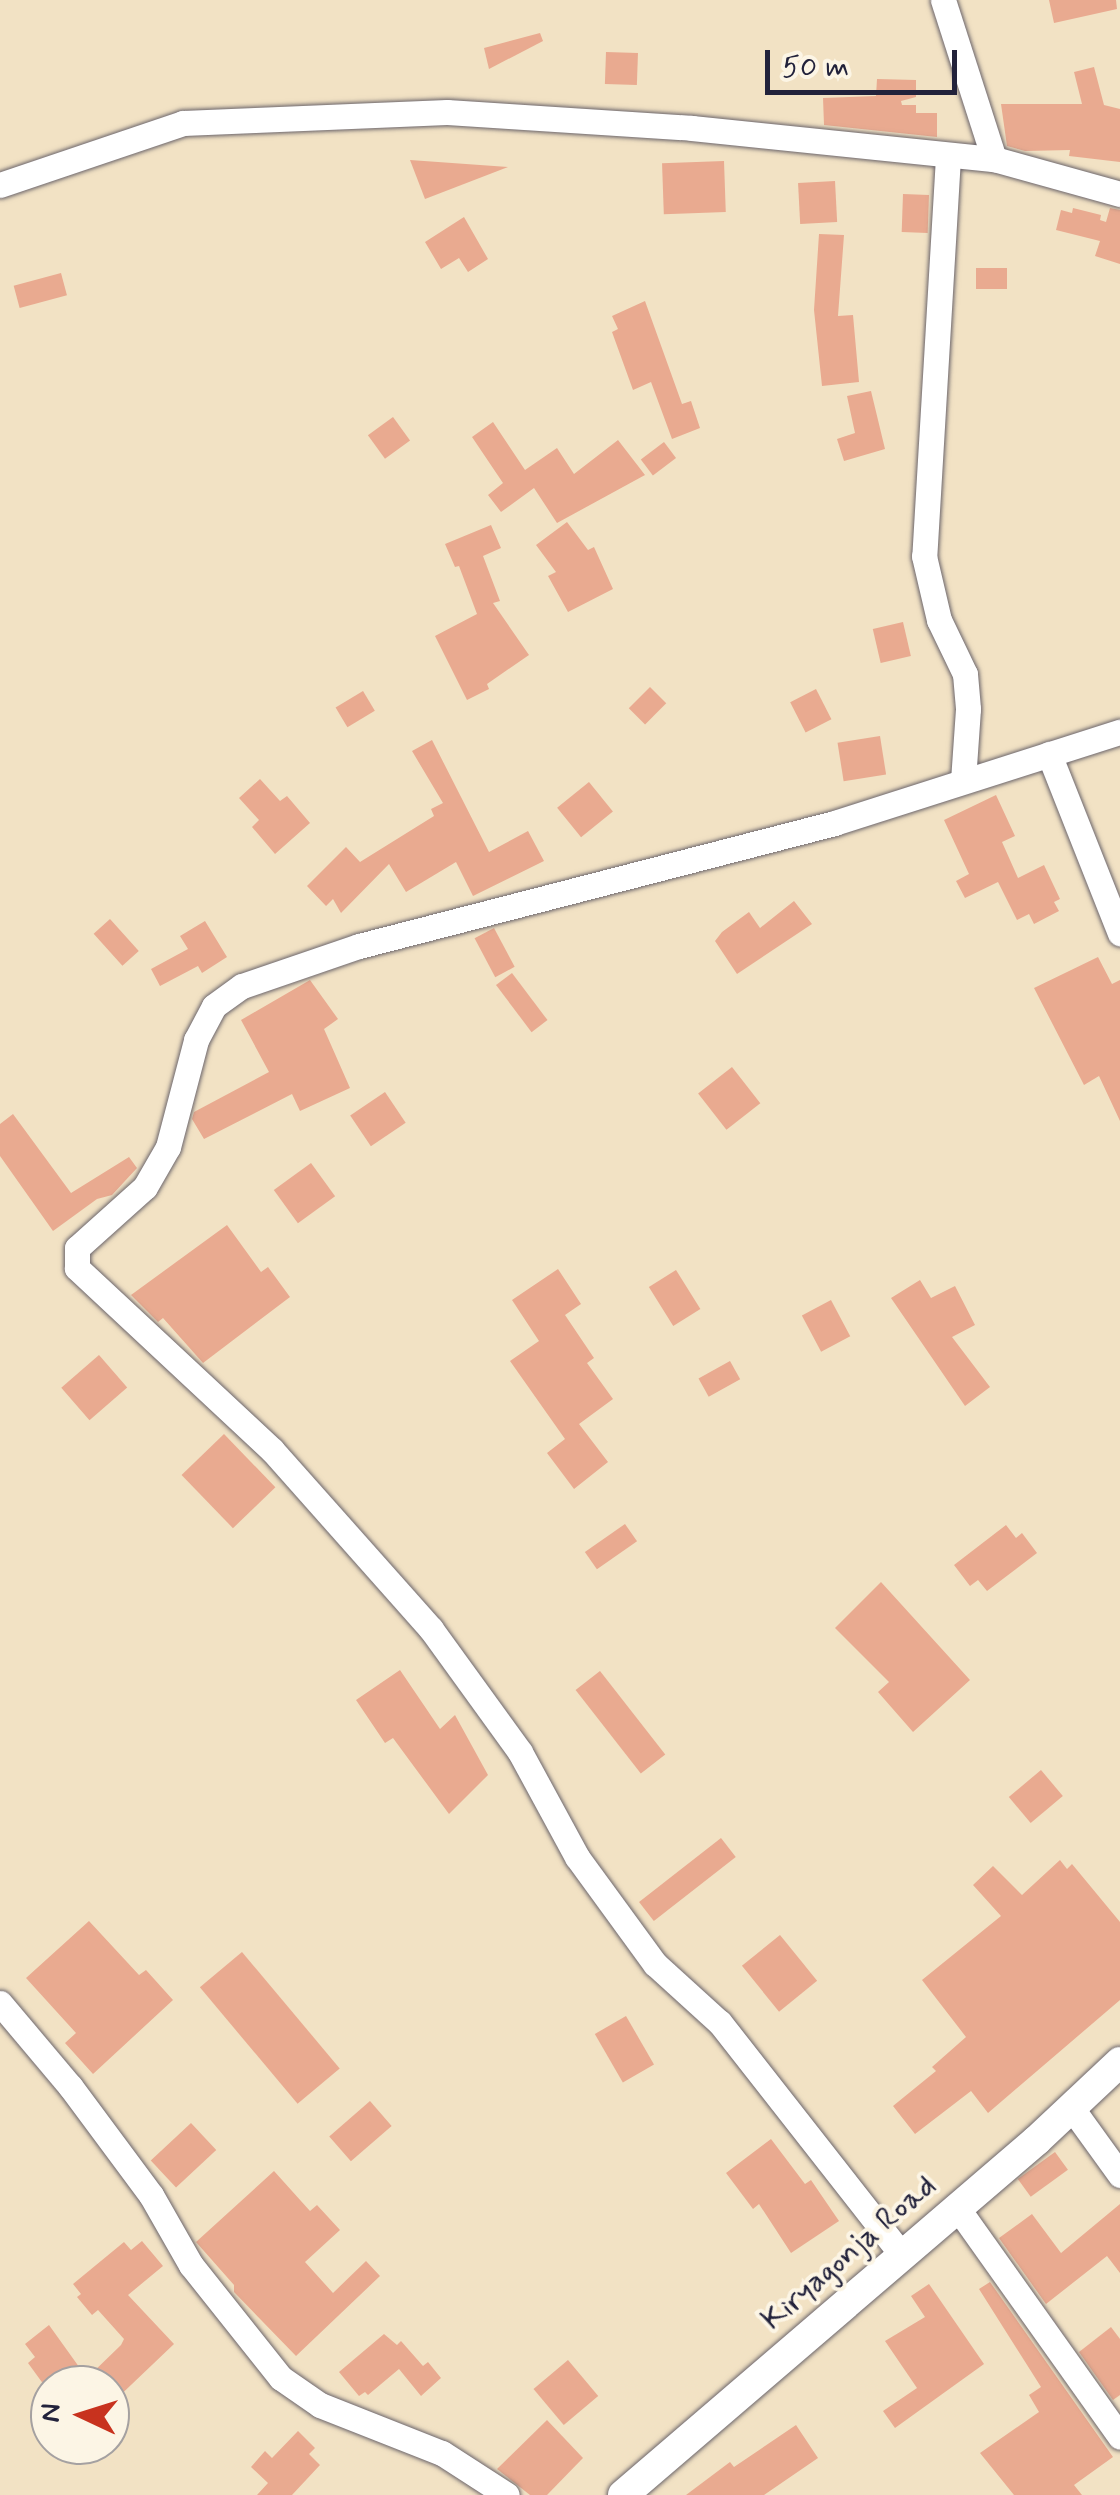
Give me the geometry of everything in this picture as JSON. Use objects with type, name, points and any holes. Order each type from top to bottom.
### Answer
[{"type":"street","points":[[943,0],[994,159]]},
{"type":"street","points":[[0,185],[184,123],[447,112],[692,128],[994,159],[1120,194]]},
{"type":"street","points":[[948,157],[924,556],[939,620],[965,674],[968,708],[963,780]]},
{"type":"street","points":[[902,2255],[719,2022],[655,1964],[577,1857],[510,1738],[431,1630],[272,1450],[78,1268],[77,1248],[145,1187],[168,1146],[196,1040],[214,1006],[242,986],[359,946],[834,823],[1120,732]]},
{"type":"street","points":[[1049,754],[1120,933]]},
{"type":"street","points":[[0,2004],[93,2117],[151,2195],[214,2296],[281,2378],[320,2405],[442,2453],[507,2495]]},
{"type":"street","name":"Kiryagonja Road","points":[[623,2495],[1120,2062]]},
{"type":"street","points":[[1070,2107],[1120,2175]]},
{"type":"street","points":[[956,2206],[1120,2437]]},
{"type":"building","points":[[1049,0],[1116,0],[1117,9],[1054,23]]},
{"type":"building","points":[[540,33],[543,41],[489,69],[484,48]]},
{"type":"building","points":[[606,52],[638,53],[637,85],[605,84]]},
{"type":"building","points":[[1094,67],[1104,105],[1120,109],[1120,162],[1069,156],[1070,150],[1025,151],[1007,146],[1001,104],[1082,104],[1074,72]]},
{"type":"building","points":[[877,79],[916,80],[916,97],[901,101],[902,105],[916,105],[916,113],[937,113],[937,137],[824,125],[823,98],[876,96]]},
{"type":"building","points":[[410,160],[508,167],[425,199]]},
{"type":"building","points":[[724,161],[726,212],[664,214],[662,163]]},
{"type":"building","points":[[835,181],[837,222],[800,224],[798,183]]},
{"type":"building","points":[[903,194],[929,195],[928,233],[902,232]]},
{"type":"building","points":[[1073,208],[1101,215],[1100,220],[1106,222],[1110,208],[1120,210],[1120,264],[1095,256],[1100,241],[1056,230],[1061,210],[1072,213]]},
{"type":"building","points":[[464,217],[488,259],[468,272],[459,258],[441,269],[425,242]]},
{"type":"building","points":[[819,234],[844,235],[838,316],[853,315],[859,382],[822,386],[814,310]]},
{"type":"building","points":[[976,268],[1007,268],[1007,289],[976,289]]},
{"type":"building","points":[[61,273],[67,295],[20,308],[14,286]]},
{"type":"building","points":[[645,301],[682,404],[691,401],[700,428],[672,439],[651,382],[633,390],[612,332],[618,329],[612,316]]},
{"type":"building","points":[[871,391],[885,449],[844,461],[837,439],[855,433],[847,396]]},
{"type":"building","points":[[393,417],[410,440],[385,459],[368,435]]},
{"type":"building","points":[[493,422],[525,470],[557,448],[574,474],[618,440],[645,475],[557,523],[534,488],[501,512],[488,495],[503,483],[472,437]]},
{"type":"building","points":[[664,442],[676,458],[653,475],[641,459]]},
{"type":"building","points":[[567,522],[588,550],[594,547],[613,589],[568,612],[548,576],[556,572],[536,545]]},
{"type":"building","points":[[491,525],[501,548],[483,556],[500,601],[493,603],[529,655],[487,684],[489,689],[467,700],[435,636],[477,614],[459,566],[455,567],[445,544]]},
{"type":"building","points":[[903,622],[911,656],[881,663],[873,629]]},
{"type":"building","points":[[650,687],[666,703],[645,724],[629,708]]},
{"type":"building","points":[[816,689],[831,719],[806,732],[790,702]]},
{"type":"building","points":[[363,691],[375,711],[347,727],[336,707]]},
{"type":"building","points":[[880,736],[886,775],[844,781],[838,743]]},
{"type":"building","points":[[432,740],[489,852],[528,831],[544,861],[473,896],[456,862],[406,892],[389,864],[341,913],[333,899],[326,906],[307,886],[346,847],[360,862],[434,816],[431,809],[443,803],[412,751]]},
{"type":"building","points":[[260,779],[280,801],[287,796],[310,823],[275,854],[252,827],[259,820],[239,798]]},
{"type":"building","points":[[589,782],[613,812],[581,837],[557,808]]},
{"type":"building","points":[[996,795],[1015,836],[1002,842],[1018,878],[1044,865],[1060,899],[1054,902],[1059,911],[1034,924],[1029,914],[1017,920],[998,882],[965,898],[956,881],[969,874],[944,820]]},
{"type":"building","points":[[794,901],[812,924],[737,974],[715,941],[722,932],[749,912],[760,928]]},
{"type":"building","points":[[110,919],[139,951],[122,966],[94,934]]},
{"type":"building","points":[[205,921],[227,957],[202,973],[198,966],[160,986],[151,969],[188,949],[180,936]]},
{"type":"building","points":[[494,928],[515,967],[495,977],[475,938]]},
{"type":"building","points":[[1098,957],[1112,984],[1120,980],[1120,1121],[1099,1076],[1084,1085],[1034,988]]},
{"type":"building","points":[[512,973],[548,1020],[532,1032],[496,985]]},
{"type":"building","points":[[310,980],[338,1019],[324,1029],[350,1088],[300,1111],[292,1094],[204,1139],[192,1119],[194,1112],[269,1072],[241,1020]]},
{"type":"building","points":[[732,1067],[760,1103],[726,1130],[698,1093]]},
{"type":"building","points":[[385,1092],[406,1123],[371,1146],[350,1115]]},
{"type":"building","points":[[13,1114],[71,1193],[129,1157],[137,1168],[112,1195],[97,1199],[53,1231],[0,1156],[0,1124]]},
{"type":"building","points":[[311,1163],[335,1196],[298,1223],[274,1190]]},
{"type":"building","points":[[227,1225],[261,1272],[268,1267],[290,1297],[203,1363],[163,1318],[158,1322],[131,1295]]},
{"type":"building","points":[[558,1269],[581,1304],[565,1315],[594,1358],[587,1363],[613,1399],[579,1424],[608,1462],[574,1489],[547,1453],[565,1439],[510,1361],[539,1341],[512,1300]]},
{"type":"building","points":[[676,1270],[700,1309],[673,1326],[649,1287]]},
{"type":"building","points":[[920,1280],[931,1298],[955,1286],[975,1325],[952,1337],[990,1387],[965,1406],[891,1298]]},
{"type":"building","points":[[831,1300],[850,1336],[821,1352],[802,1315]]},
{"type":"building","points":[[99,1355],[127,1387],[89,1420],[61,1388]]},
{"type":"building","points":[[730,1361],[740,1379],[709,1397],[699,1378]]},
{"type":"building","points":[[224,1434],[275,1487],[233,1528],[182,1475]]},
{"type":"building","points":[[625,1524],[637,1541],[597,1569],[585,1552]]},
{"type":"building","points":[[1006,1525],[1016,1538],[1022,1533],[1037,1553],[987,1591],[978,1580],[970,1586],[954,1565]]},
{"type":"building","points":[[881,1582],[970,1680],[913,1732],[878,1692],[889,1682],[835,1628]]},
{"type":"building","points":[[400,1670],[440,1729],[455,1715],[488,1775],[449,1814],[393,1738],[385,1743],[356,1700]]},
{"type":"building","points":[[600,1671],[665,1755],[641,1774],[576,1690]]},
{"type":"building","points":[[1041,1770],[1063,1796],[1031,1823],[1009,1797]]},
{"type":"building","points":[[721,1838],[736,1857],[654,1921],[639,1902]]},
{"type":"building","points":[[1060,1860],[1067,1869],[1072,1864],[1120,1922],[1120,2000],[988,2113],[971,2091],[915,2134],[893,2106],[936,2071],[932,2067],[966,2037],[922,1980],[1001,1916],[973,1885],[993,1866],[1022,1895]]},
{"type":"building","points":[[89,1921],[139,1975],[146,1970],[173,2000],[93,2074],[65,2043],[76,2033],[26,1978]]},
{"type":"building","points":[[780,1935],[817,1981],[779,2012],[742,1966]]},
{"type":"building","points":[[242,1952],[340,2068],[298,2104],[200,1987]]},
{"type":"building","points":[[626,2016],[654,2064],[623,2082],[595,2034]]},
{"type":"building","points":[[370,2101],[392,2126],[351,2161],[329,2136]]},
{"type":"building","points":[[191,2123],[216,2150],[176,2188],[151,2161]]},
{"type":"building","points":[[771,2139],[805,2184],[811,2180],[839,2221],[791,2253],[759,2204],[753,2209],[726,2173]]},
{"type":"building","points":[[1055,2152],[1068,2170],[1031,2197],[1018,2179]]},
{"type":"building","points":[[274,2171],[310,2211],[317,2205],[340,2230],[305,2262],[333,2293],[366,2261],[380,2276],[296,2356],[234,2292],[234,2285],[196,2242]]},
{"type":"building","points":[[1120,2204],[1120,2273],[1107,2256],[1046,2304],[999,2238],[1032,2214],[1061,2253]]},
{"type":"building","points":[[142,2241],[163,2266],[128,2295],[174,2344],[130,2386],[130,2365],[100,2365],[124,2339],[98,2310],[92,2315],[77,2297],[81,2294],[73,2284],[124,2242],[131,2250]]},
{"type":"building","points":[[990,2282],[1113,2457],[1074,2485],[1082,2495],[1014,2495],[980,2453],[1039,2412],[1029,2395],[1041,2387],[979,2289]]},
{"type":"building","points":[[929,2284],[984,2364],[895,2428],[883,2411],[917,2388],[885,2341],[925,2317],[911,2296]]},
{"type":"building","points":[[49,2325],[78,2365],[28,2363],[35,2357],[25,2344]]},
{"type":"building","points":[[1111,2327],[1120,2339],[1120,2395],[1113,2400],[1079,2352]]},
{"type":"building","points":[[384,2334],[397,2345],[401,2341],[423,2366],[428,2362],[441,2378],[421,2396],[399,2369],[368,2395],[365,2392],[359,2396],[339,2372]]},
{"type":"building","points":[[568,2360],[598,2396],[564,2425],[534,2389]]},
{"type":"building","points":[[547,2420],[583,2458],[547,2495],[530,2495],[497,2469]]},
{"type":"building","points":[[796,2425],[818,2458],[764,2495],[686,2495],[730,2462],[734,2467]]},
{"type":"building","points":[[298,2431],[315,2448],[309,2454],[320,2465],[292,2495],[257,2495],[268,2483],[251,2467],[265,2451],[272,2458]]}]
